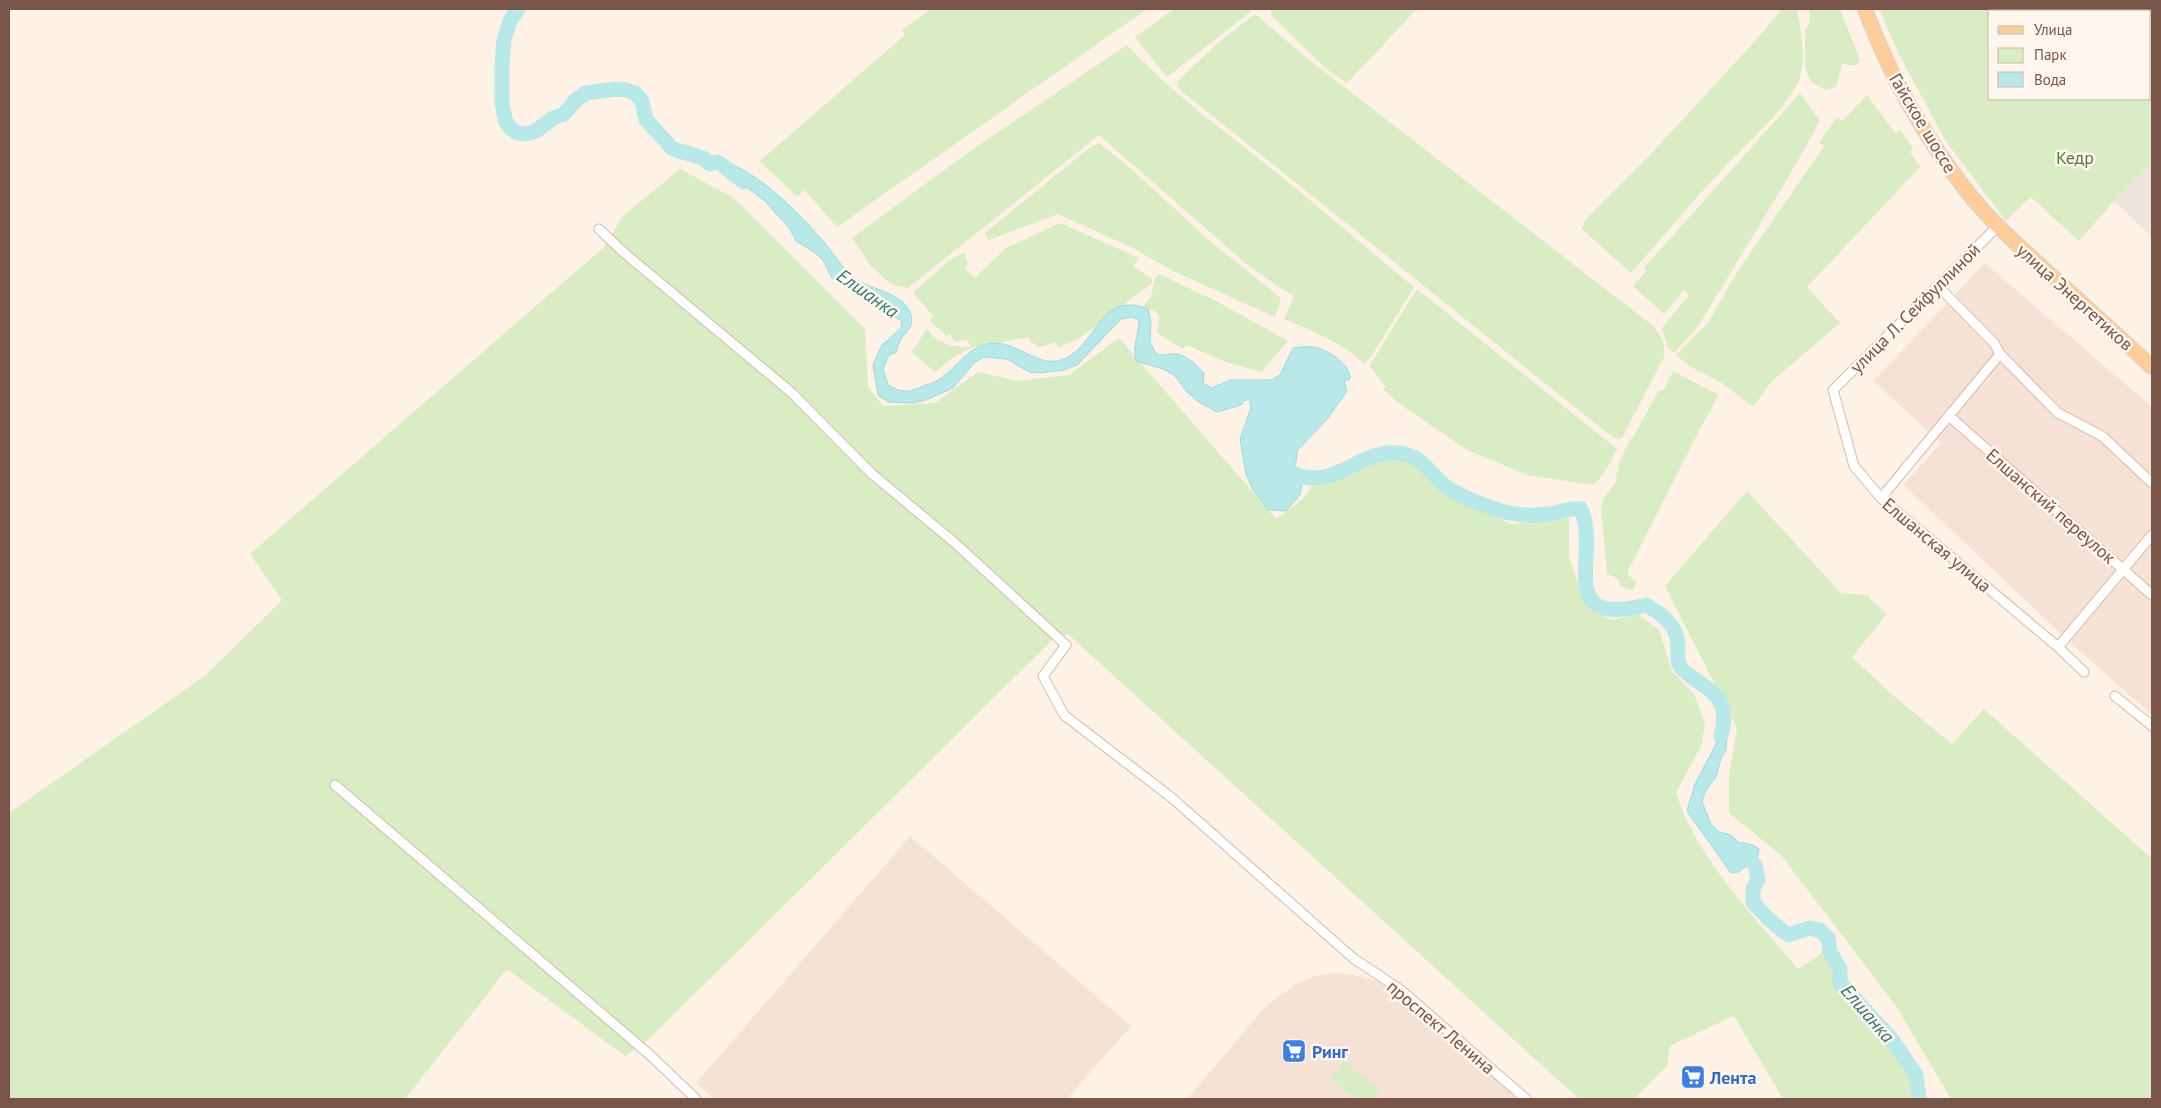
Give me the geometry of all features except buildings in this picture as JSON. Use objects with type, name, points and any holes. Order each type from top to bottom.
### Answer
[{"type":"main road","name":"Гайское шоссе","points":[[1865,9],[1903,96],[1932,144],[1966,191],[1998,226]]},
{"type":"main road","name":"улица Энергетиков","points":[[1998,226],[2152,368]]},
{"type":"street","name":"улица Л. Сейфуллиной","points":[[1833,390],[1998,226]]},
{"type":"street","name":"проспект Ленина","points":[[599,228],[622,251],[792,393],[872,474],[955,542],[1066,645],[1043,676],[1064,714],[1172,798],[1353,958],[1401,990],[1526,1099]]},
{"type":"street","points":[[1938,286],[1994,342],[2000,354],[2058,412],[2102,436],[2152,483]]},
{"type":"street","points":[[1881,498],[2000,354]]},
{"type":"street","name":"Елшанская улица","points":[[1833,390],[1854,466],[1881,498],[2058,647],[2084,672]]},
{"type":"street","name":"Елшанский переулок","points":[[1949,416],[2152,595]]},
{"type":"street","points":[[2058,647],[2152,535]]},
{"type":"street","points":[[2115,696],[2152,726]]},
{"type":"street","points":[[335,785],[650,1055],[667,1074],[696,1099]]},
{"type":"shaded area","points":[[2152,163],[2152,237],[2114,201]]},
{"type":"shaded area","points":[[1985,263],[2152,407],[2152,715],[2074,646],[1903,485],[1941,443],[1873,381]]},
{"type":"shaded area","points":[[910,836],[1131,1026],[1067,1099],[714,1099],[696,1083]]},
{"type":"shaded area","points":[[1334,973],[1377,981],[1399,993],[1521,1099],[1187,1099],[1265,1007],[1296,984],[1315,976]]},
{"type":"green space","points":[[931,9],[1147,9],[837,227],[805,190],[797,197],[760,161],[905,35],[902,30]]},
{"type":"green space","points":[[1174,9],[1254,9],[1167,77],[1135,37]]},
{"type":"green space","points":[[1271,9],[1417,9],[1347,83],[1325,68],[1271,15]]},
{"type":"green space","points":[[1782,9],[1796,9],[1800,25],[1803,54],[1802,64],[1799,80],[1793,92],[1774,116],[1729,162],[1631,273],[1581,228],[1589,216],[1649,156],[1757,39]]},
{"type":"green space","points":[[1809,9],[1840,9],[1860,60],[1856,66],[1842,64],[1836,87],[1826,90],[1811,82],[1805,67],[1805,29],[1810,23]]},
{"type":"green space","name":"Кедр","points":[[1879,9],[2152,9],[2152,163],[2114,201],[2079,241],[2031,197],[2006,221],[1945,140],[1900,56]]},
{"type":"green space","points":[[1255,14],[1303,55],[1652,325],[1662,339],[1664,357],[1622,438],[1615,439],[1180,90],[1177,82],[1219,42]]},
{"type":"green space","points":[[1127,45],[1180,96],[1294,187],[1414,287],[1371,357],[1364,364],[1336,343],[1284,319],[1294,296],[1278,287],[1244,262],[1099,135],[908,288],[892,285],[871,266],[852,238],[970,151]]},
{"type":"green space","points":[[1800,93],[1820,121],[1699,325],[1674,353],[1668,348],[1662,328],[1689,295],[1684,290],[1664,314],[1633,286],[1647,270],[1643,269]]},
{"type":"green space","points":[[1867,95],[1895,133],[1900,130],[1913,148],[1910,152],[1920,167],[1807,287],[1840,323],[1772,381],[1753,407],[1722,383],[1691,367],[1676,355],[1708,323],[1736,274],[1824,146],[1819,143],[1837,117],[1842,121]]},
{"type":"green space","points":[[1099,143],[1130,168],[1211,242],[1281,298],[1275,317],[1171,270],[1133,248],[1058,214],[989,240],[985,233],[1088,149]]},
{"type":"green space","points":[[680,169],[734,198],[865,329],[868,387],[883,406],[935,403],[978,372],[1017,381],[1069,375],[1119,338],[1276,519],[1303,499],[1314,483],[1387,457],[1410,460],[1510,524],[1569,518],[1569,556],[1580,592],[1596,613],[1612,620],[1638,614],[1659,630],[1672,671],[1694,694],[1705,724],[1701,746],[1676,793],[1685,817],[1697,840],[1728,886],[1798,969],[1824,952],[1916,1085],[1913,1099],[1783,1099],[1734,1016],[1669,1046],[1668,1064],[1634,1099],[1579,1099],[1068,634],[1051,641],[648,1040],[625,1056],[507,969],[405,1099],[9,1099],[9,813],[206,675],[282,600],[250,554],[604,247],[623,216]]},
{"type":"green space","points":[[1060,223],[1139,258],[1133,266],[1152,279],[1152,283],[1081,337],[1058,348],[1056,342],[1040,347],[1030,341],[1029,337],[971,348],[952,358],[935,372],[912,352],[927,328],[935,338],[945,344],[970,347],[968,340],[955,342],[950,334],[947,336],[930,321],[933,316],[913,293],[948,261],[964,252],[968,264],[965,269],[975,278],[1006,248]]},
{"type":"green space","points":[[1159,274],[1216,301],[1288,341],[1261,372],[1223,361],[1187,345],[1183,349],[1157,333],[1159,316],[1154,311],[1143,307],[1151,297],[1155,278]]},
{"type":"green space","points":[[1417,289],[1617,449],[1608,467],[1597,482],[1592,485],[1527,475],[1467,450],[1404,407],[1383,390],[1386,387],[1370,367],[1371,363]]},
{"type":"green space","points":[[1673,371],[1719,395],[1629,569],[1628,575],[1637,582],[1633,591],[1620,585],[1619,579],[1607,574],[1601,506],[1604,498],[1617,480],[1615,477],[1619,469],[1618,465],[1630,439],[1632,439],[1659,390],[1663,391]]},
{"type":"green space","points":[[1747,491],[1841,593],[1866,595],[1887,614],[1852,657],[1890,693],[1952,744],[1984,709],[2152,859],[2152,1099],[1951,1099],[1896,1006],[1781,855],[1729,813],[1729,777],[1737,728],[1665,586]]},
{"type":"green space","points":[[1344,1061],[1381,1090],[1374,1099],[1356,1099],[1330,1078]]},
{"type":"water","points":[[722,161],[748,173],[773,190],[820,237],[852,276],[901,300],[907,307],[912,323],[902,338],[896,352],[889,355],[883,369],[888,385],[897,390],[909,391],[936,382],[975,349],[993,343],[1005,344],[1046,361],[1057,361],[1068,357],[1078,349],[1110,312],[1120,306],[1132,305],[1148,309],[1151,322],[1150,342],[1156,354],[1176,354],[1188,359],[1204,373],[1203,383],[1211,388],[1231,380],[1271,380],[1280,375],[1293,348],[1313,347],[1331,354],[1347,368],[1350,379],[1344,381],[1347,391],[1328,418],[1297,451],[1296,462],[1290,471],[1295,477],[1303,478],[1300,495],[1286,511],[1268,510],[1253,490],[1246,474],[1240,439],[1251,408],[1250,400],[1245,400],[1241,405],[1217,412],[1197,401],[1186,391],[1175,376],[1163,369],[1136,361],[1135,345],[1139,320],[1132,317],[1121,319],[1077,365],[1064,370],[1040,373],[1029,372],[1007,359],[984,357],[975,362],[953,388],[926,400],[914,403],[888,402],[878,395],[873,365],[882,345],[901,328],[902,321],[832,278],[824,262],[817,254],[796,241],[790,229],[765,201],[745,186],[721,172],[729,169]]},
{"type":"water","points":[[1725,715],[1728,716],[1730,724],[1727,732],[1726,750],[1721,758],[1716,777],[1705,792],[1702,802],[1711,824],[1719,832],[1731,835],[1738,842],[1753,845],[1759,849],[1757,859],[1738,872],[1731,873],[1687,811],[1695,784],[1716,744]]},
{"type":"waterway","name":"Елшанка","points":[[518,9],[510,21],[504,40],[502,63],[502,102],[505,120],[511,129],[518,133],[527,134],[536,131],[553,118],[564,114],[576,100],[586,93],[616,89],[626,90],[635,93],[642,101],[646,120],[673,149],[703,158],[710,164],[718,162],[744,182]]},
{"type":"waterway","name":"Елшанка","points":[[1275,460],[1274,462],[1297,475],[1318,478],[1329,476],[1374,456],[1385,453],[1406,454],[1424,464],[1444,485],[1454,492],[1499,510],[1534,515],[1581,509],[1586,527],[1586,582],[1589,597],[1599,606],[1617,610],[1646,605],[1667,620],[1677,637],[1680,666],[1719,700],[1724,715],[1721,736]]},
{"type":"waterway","name":"Елшанка","points":[[1739,850],[1755,865],[1758,880],[1753,889],[1753,902],[1766,916],[1789,935],[1809,928],[1820,930],[1828,938],[1830,952],[1840,969],[1840,983],[1891,1038],[1916,1075],[1919,1099]]},
{"type":"place","name":"Ринг","points":[[1294,1051]]},
{"type":"place","name":"Лента","points":[[1693,1077]]}]
